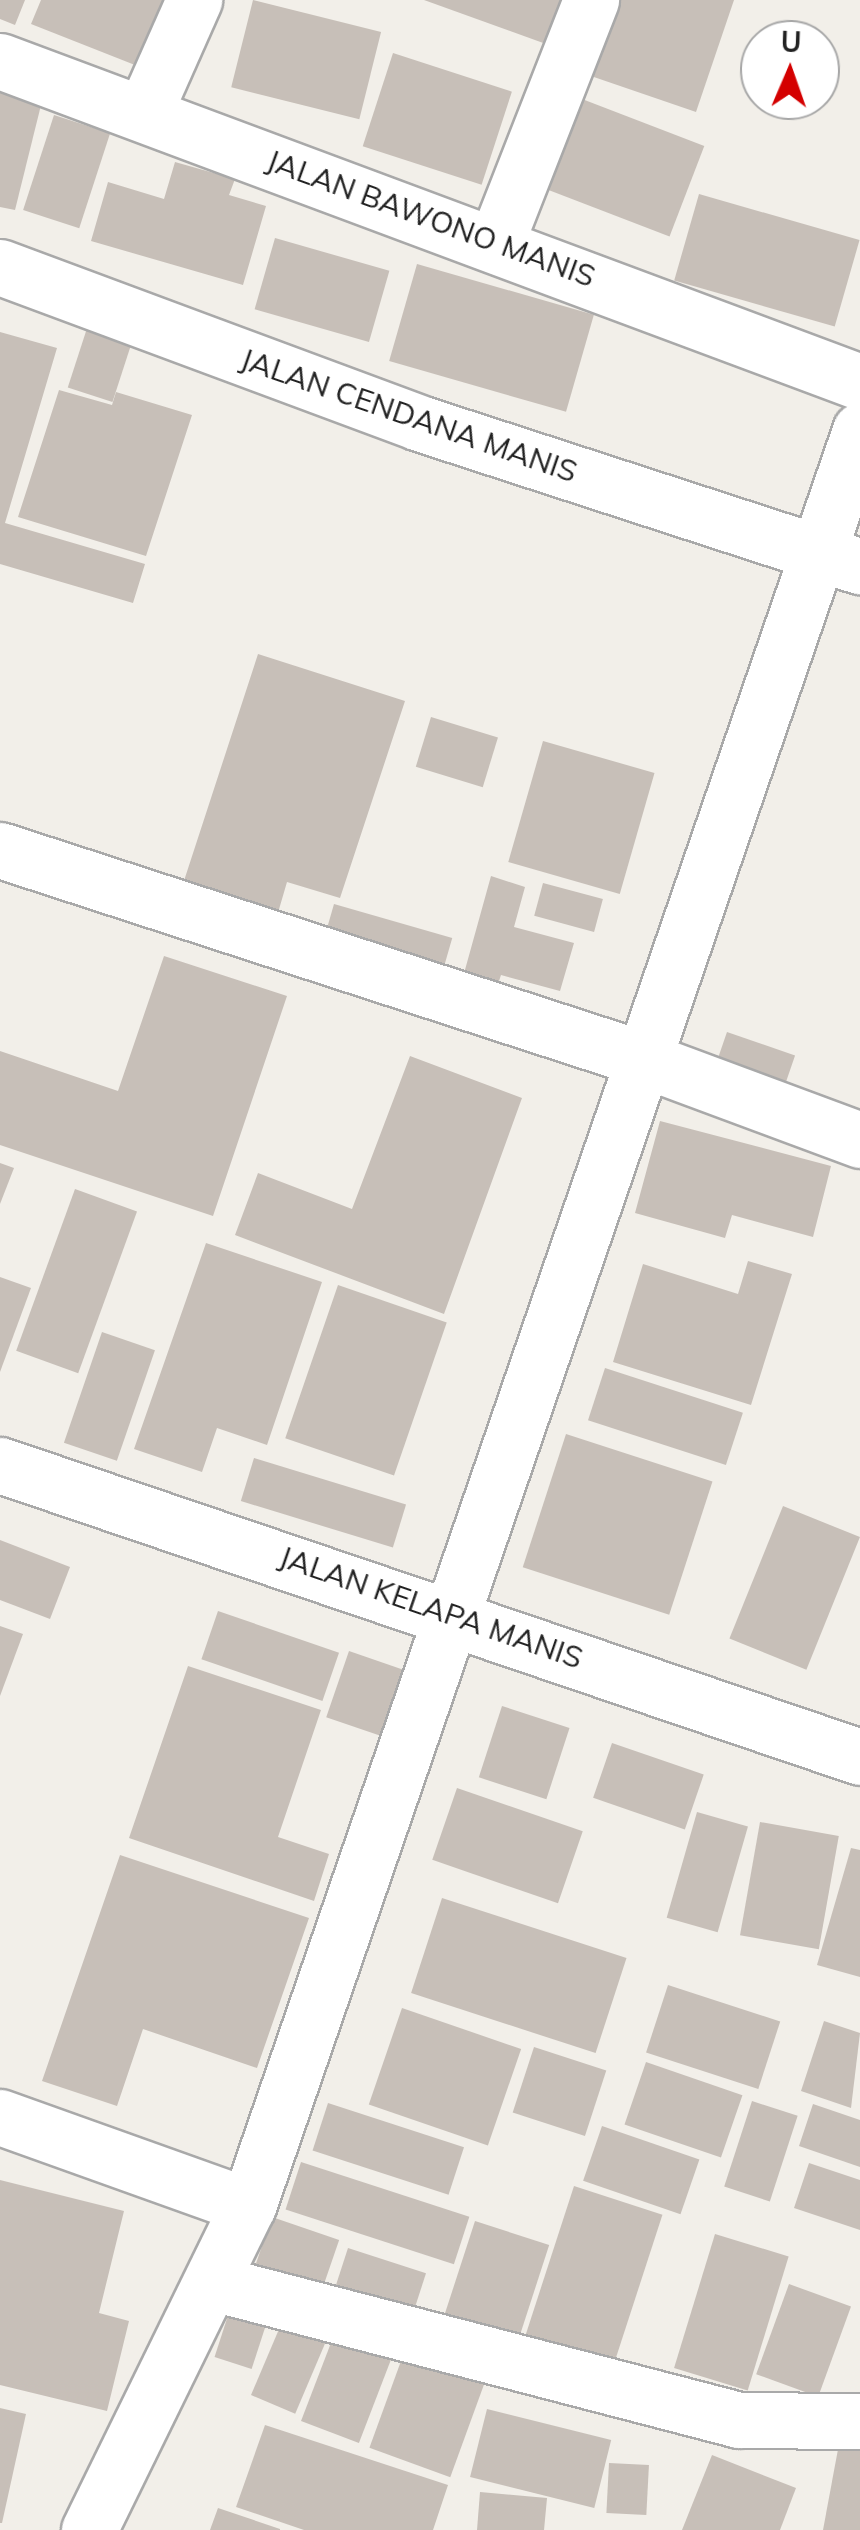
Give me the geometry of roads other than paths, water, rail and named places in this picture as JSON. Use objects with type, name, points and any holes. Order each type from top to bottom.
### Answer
[{"type":"street","points":[[144,112],[194,0]]},
{"type":"street","points":[[498,240],[591,0]]},
{"type":"street","name":"JALAN BAWONO MANIS","points":[[0,61],[498,240],[860,382]]},
{"type":"street","name":"JALAN CENDANA MANIS","points":[[0,267],[419,423],[840,560]]},
{"type":"street","points":[[89,2530],[217,2284],[248,2206],[456,1612],[637,1057],[840,560],[860,431]]},
{"type":"street","points":[[0,850],[637,1057],[860,1140]]},
{"type":"street","name":"JALAN KELAPA MANIS","points":[[0,1464],[456,1612],[860,1757]]},
{"type":"street","points":[[0,2118],[248,2206]]},
{"type":"street","points":[[217,2284],[739,2420],[860,2421]]}]
